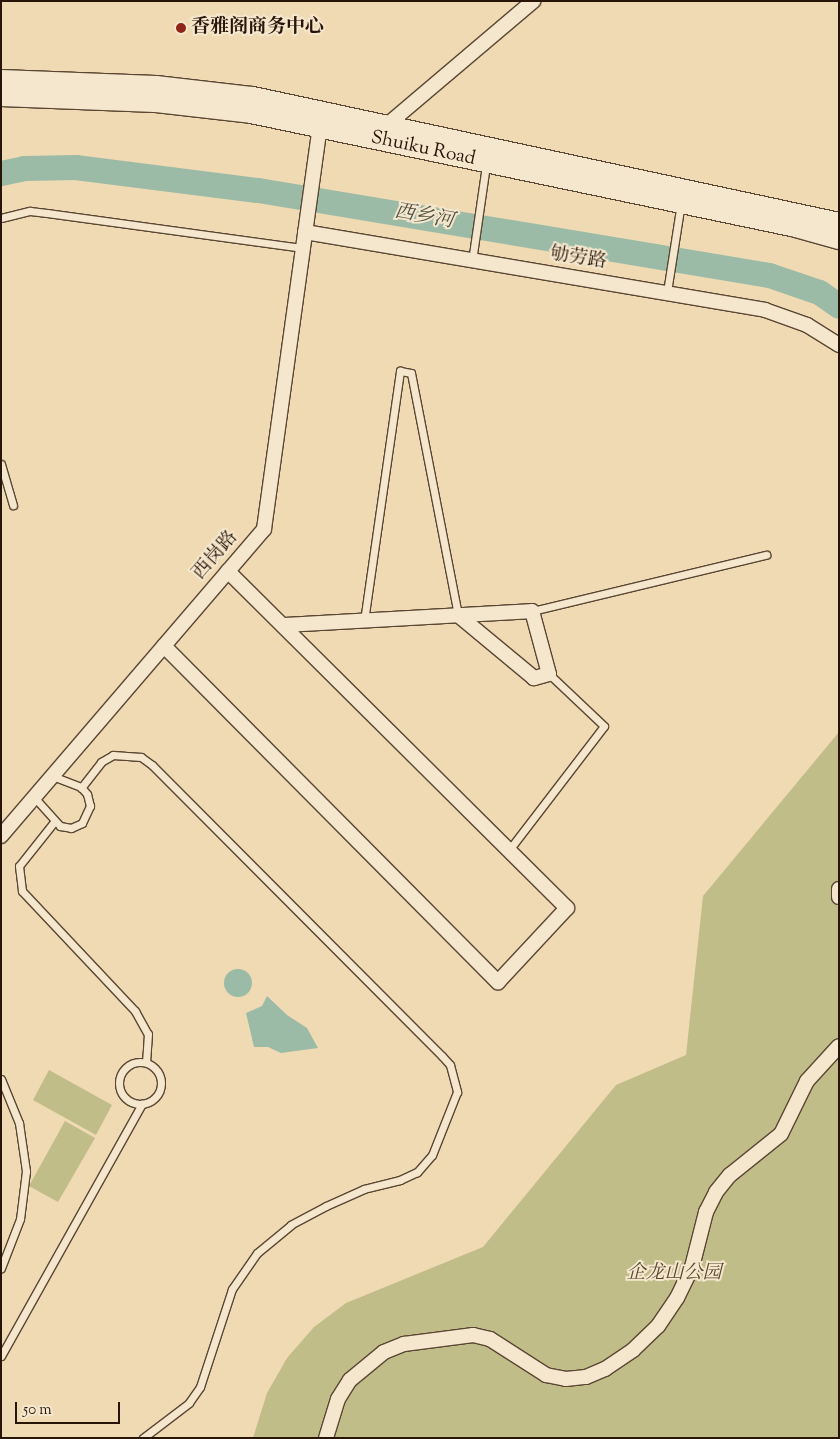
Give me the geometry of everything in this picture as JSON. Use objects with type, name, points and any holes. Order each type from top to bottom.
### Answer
[{"type":"main road","name":"Shuiku Road","points":[[1,80],[203,90],[486,162],[839,238]]},
{"type":"main road","name":"Shuiku Road","points":[[1,96],[200,105],[387,125],[839,223]]},
{"type":"street","points":[[387,125],[533,1]]},
{"type":"street","name":"西岗路","points":[[1,836],[264,529],[321,119]]},
{"type":"street","name":"劬劳路","points":[[304,232],[472,257],[765,310],[807,325],[839,345]]},
{"type":"street","points":[[164,646],[498,982],[567,908],[228,571]]},
{"type":"street","points":[[283,625],[532,610],[549,674],[534,678],[458,615]]},
{"type":"street","points":[[839,889],[839,897]]},
{"type":"street","points":[[326,1438],[338,1399],[350,1380],[377,1356],[404,1344],[473,1335],[490,1339],[546,1375],[566,1379],[586,1377],[604,1369],[633,1350],[658,1326],[677,1298],[692,1267],[706,1212],[716,1192],[730,1174],[781,1134],[807,1081],[839,1046]]},
{"type":"lane","points":[[472,257],[486,162]]},
{"type":"lane","points":[[667,292],[681,203]]},
{"type":"lane","points":[[1,218],[30,211],[302,248]]},
{"type":"lane","points":[[364,621],[400,372],[411,373],[458,615]]},
{"type":"lane","points":[[1,464],[13,505]]},
{"type":"lane","points":[[532,610],[766,555]]},
{"type":"lane","points":[[509,850],[604,726],[549,674]]},
{"type":"lane","points":[[81,788],[102,762],[113,755],[140,757],[152,765],[442,1056],[450,1065],[457,1092],[432,1155],[417,1172],[400,1180],[364,1189],[326,1206],[285,1230],[257,1253],[229,1296],[200,1387],[189,1403],[143,1438]]},
{"type":"lane","points":[[34,797],[54,822],[71,828],[87,817],[90,801],[81,788],[53,776]]},
{"type":"lane","points":[[54,822],[19,866],[22,891],[135,1011],[148,1034],[146,1062]]},
{"type":"lane","points":[[1,1356],[142,1104],[156,1097],[161,1086],[156,1069],[146,1062],[126,1066],[119,1082],[123,1096],[142,1104]]},
{"type":"lane","points":[[1,1080],[19,1123],[26,1171],[20,1219],[1,1268]]},
{"type":"green space","name":"企龙山公园","points":[[839,732],[839,1438],[253,1438],[267,1393],[287,1358],[314,1327],[346,1303],[483,1247],[616,1085],[686,1055],[703,896]]},
{"type":"green space","points":[[49,1070],[112,1105],[96,1135],[33,1100]]},
{"type":"green space","points":[[65,1121],[95,1138],[58,1202],[29,1186]]},
{"type":"shaded area","points":[[238,969],[248,973],[252,983],[248,993],[238,997],[228,993],[224,983],[228,973]]},
{"type":"shaded area","points":[[267,996],[287,1015],[307,1028],[318,1048],[281,1053],[268,1047],[254,1047],[246,1013],[262,1006]]},
{"type":"waterway","name":"西乡河","points":[[1,173],[24,168],[75,167],[258,190],[769,275],[819,292],[839,306]]},
{"type":"place","name":"香雅阁商务中心","points":[[181,28]]}]
